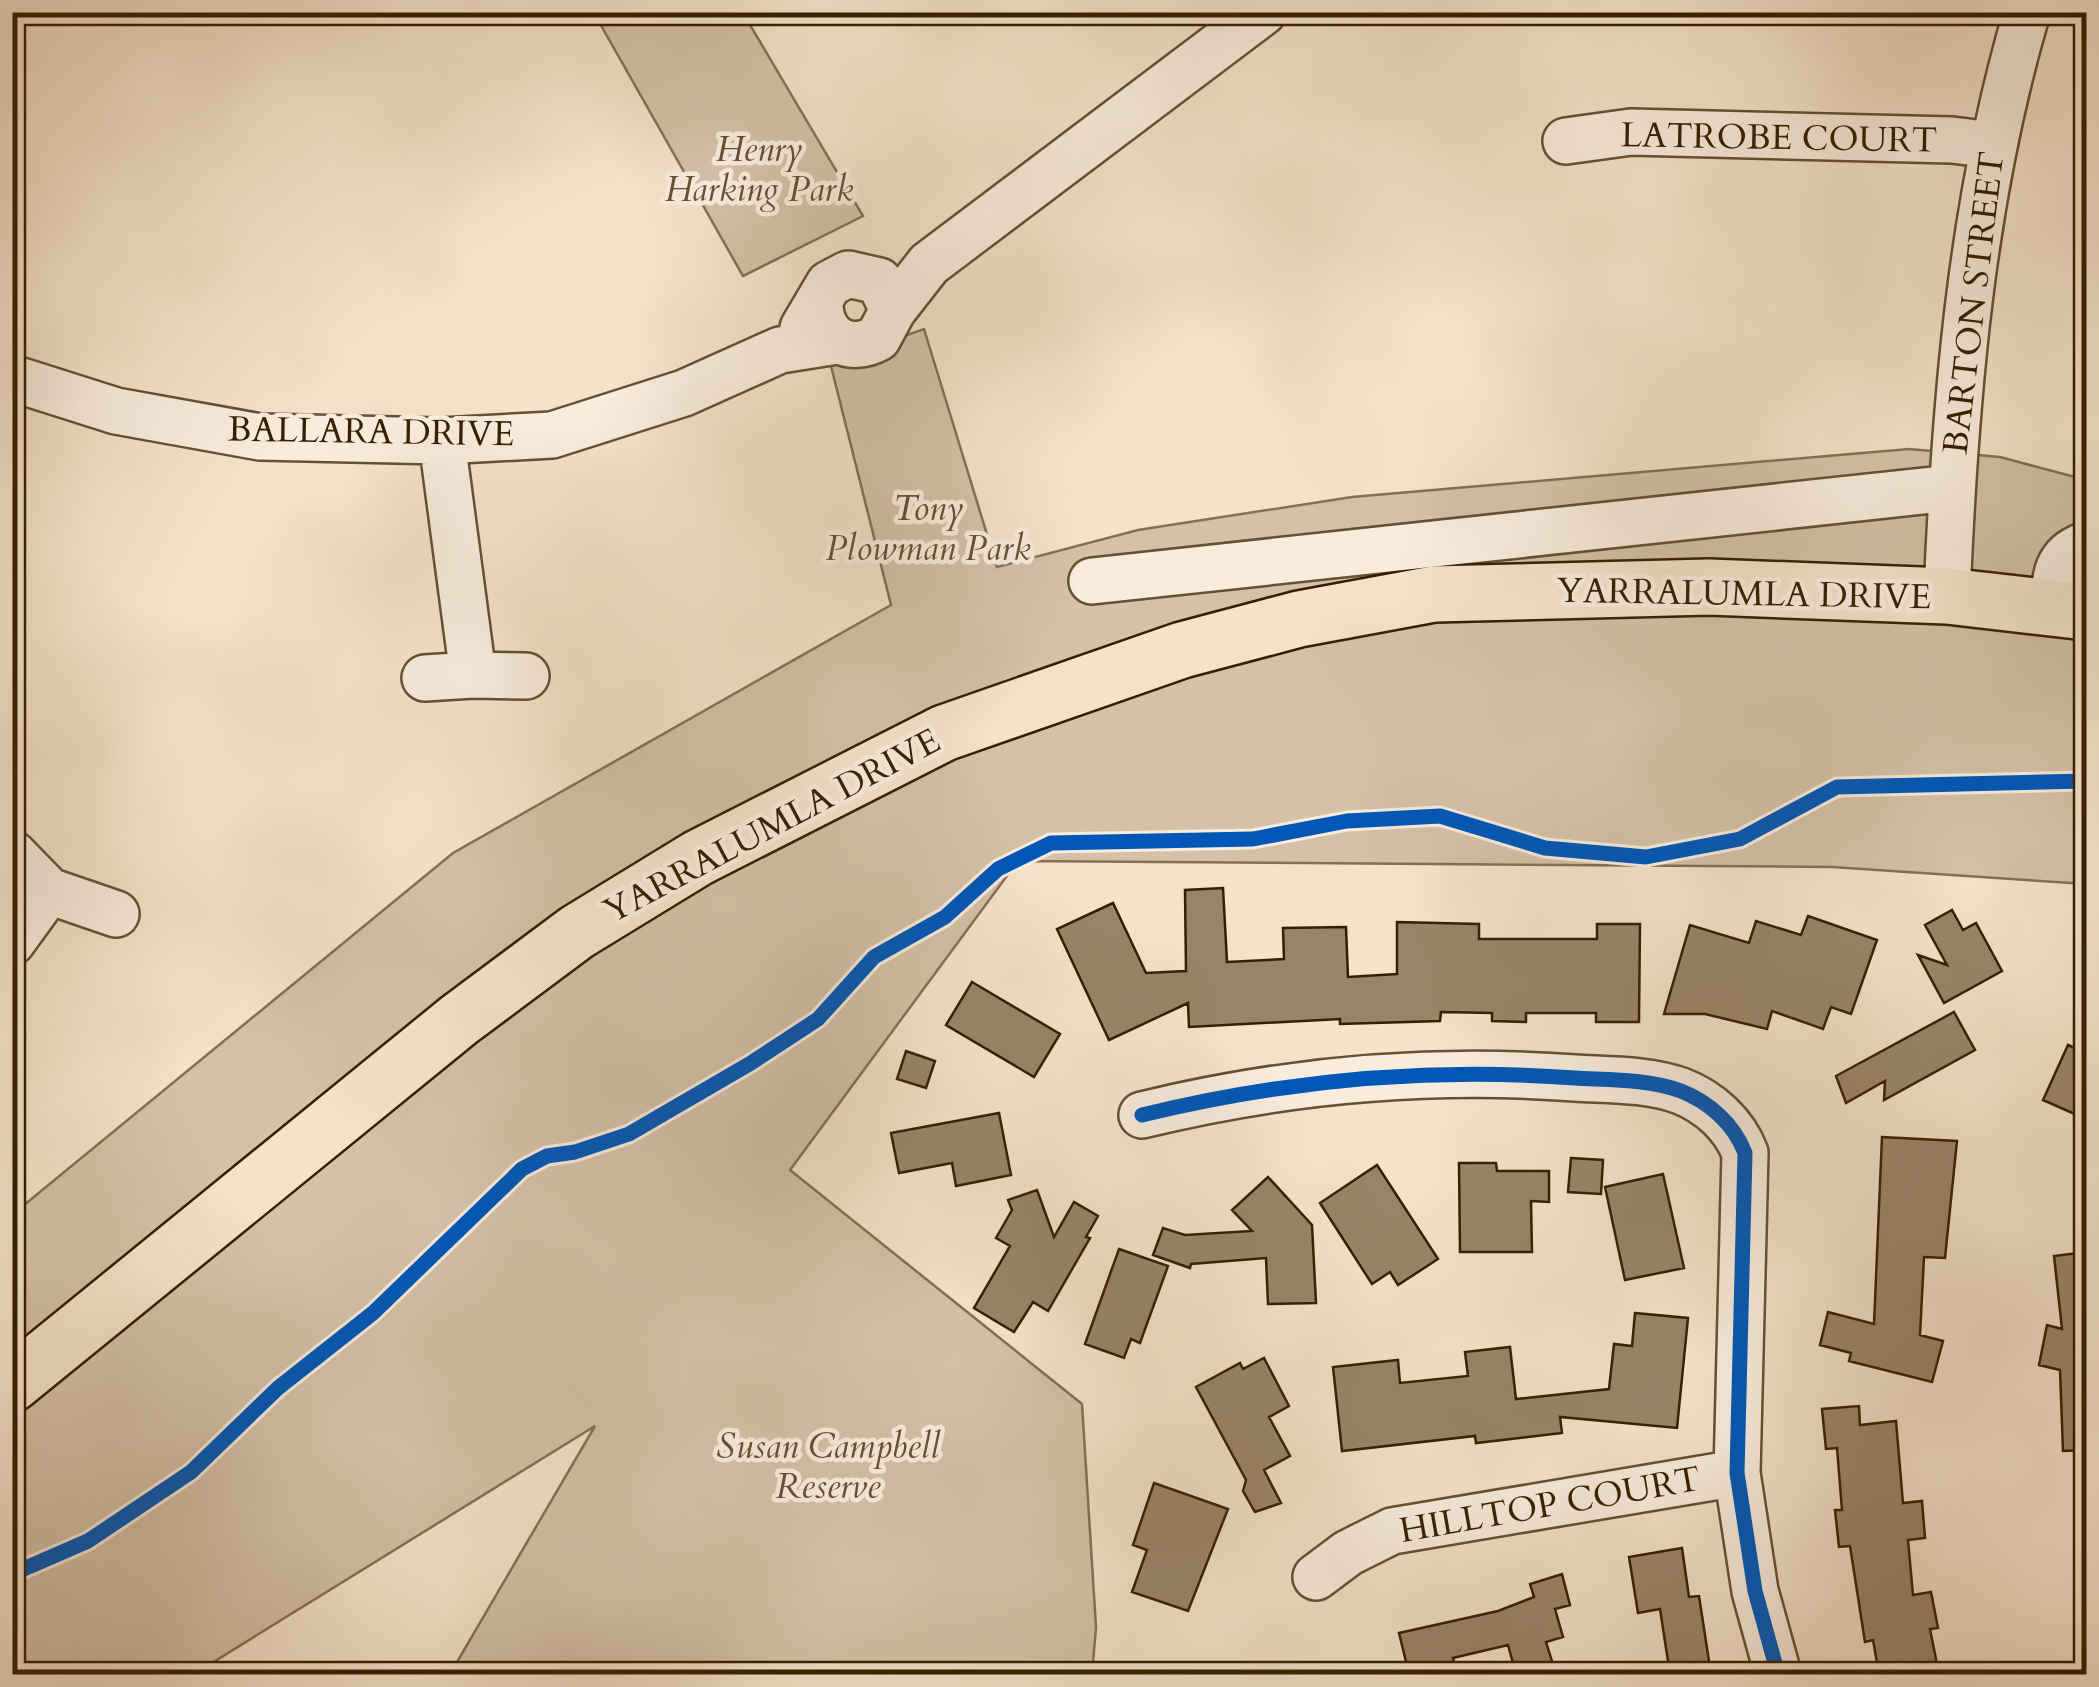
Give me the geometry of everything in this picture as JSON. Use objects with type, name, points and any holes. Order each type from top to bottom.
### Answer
[{"type":"main road","name":"YARRALUMLA DRIVE","points":[[12,1384],[460,1020],[577,932],[698,858],[944,732],[1182,650],[1299,619],[1434,594],[1709,587],[1947,596],[2070,611]]},
{"type":"street","name":"BALLARA DRIVE","points":[[12,378],[116,412],[260,437],[442,441],[552,434],[684,393],[780,350],[828,323],[858,346],[878,338],[881,293],[928,264],[1262,12]]},
{"type":"street","name":"BARTON STREET","points":[[1947,596],[1951,488],[1992,146],[2026,13]]},
{"type":"street","name":"LATROBE COURT","points":[[1566,141],[1638,132],[1952,140],[1992,146]]},
{"type":"street","points":[[828,323],[829,284],[838,278],[859,272],[881,293]]},
{"type":"street","points":[[442,441],[473,675]]},
{"type":"street","name":"YARRALUMLA DRIVE","points":[[1092,581],[1951,488]]},
{"type":"street","points":[[1434,594],[1458,541]]},
{"type":"street","name":"YARRALUMLA DRIVE","points":[[2070,611],[2058,565],[2066,554],[2086,545]]},
{"type":"street","points":[[425,678],[526,676]]},
{"type":"street","points":[[13,854],[49,891],[116,914]]},
{"type":"street","points":[[12,942],[49,891]]},
{"type":"street","points":[[1142,1115],[1347,1077],[1496,1072],[1653,1084],[1707,1104],[1727,1122],[1744,1153],[1737,1473],[1755,1591],[1778,1674]]},
{"type":"street","name":"HILLTOP COURT","points":[[1316,1576],[1348,1552],[1392,1531],[1737,1473]]},
{"type":"green space","name":"Henry Harking Park","points":[[594,13],[743,13],[863,216],[743,276]]},
{"type":"green space","points":[[924,329],[997,567],[1138,530],[1352,497],[1909,449],[2000,457],[2086,480],[2086,884],[1832,867],[1018,861],[790,1170],[1082,1404],[1096,1627],[1092,1674],[450,1674],[595,1426],[194,1674],[13,1674],[13,1214],[453,853],[891,605],[830,362]]},
{"type":"building","points":[[1223,888],[1227,962],[1284,959],[1283,928],[1346,927],[1348,977],[1397,974],[1397,922],[1479,924],[1479,939],[1597,939],[1597,924],[1640,924],[1639,1022],[1596,1022],[1596,1013],[1526,1013],[1526,1022],[1492,1021],[1492,1013],[1441,1012],[1440,1021],[1340,1024],[1340,1019],[1189,1027],[1188,1003],[1109,1040],[1057,929],[1113,903],[1146,973],[1186,971],[1185,890]]},
{"type":"building","points":[[1952,910],[1963,930],[1976,923],[2002,971],[1944,1003],[1918,955],[1947,965],[1925,925]]},
{"type":"building","points":[[1808,916],[1877,940],[1851,1014],[1831,1007],[1823,1029],[1772,1011],[1767,1029],[1705,1014],[1664,1014],[1690,925],[1749,943],[1756,921],[1801,935]]},
{"type":"building","points":[[972,982],[1060,1034],[1034,1077],[946,1025]]},
{"type":"building","points":[[1954,1012],[1975,1050],[1884,1100],[1885,1081],[1846,1103],[1836,1076]]},
{"type":"building","points":[[2068,1045],[2086,1053],[2086,1119],[2043,1100]]},
{"type":"building","points":[[906,1051],[935,1061],[926,1088],[897,1079]]},
{"type":"building","points":[[999,1113],[1011,1175],[956,1186],[952,1163],[899,1173],[891,1133]]},
{"type":"building","points":[[1882,1137],[1957,1141],[1945,1258],[1924,1257],[1920,1335],[1943,1341],[1932,1382],[1849,1361],[1851,1353],[1820,1345],[1828,1312],[1874,1324]]},
{"type":"building","points":[[1571,1158],[1603,1160],[1601,1194],[1568,1192]]},
{"type":"building","points":[[1459,1163],[1496,1163],[1497,1171],[1549,1171],[1549,1202],[1531,1201],[1532,1252],[1460,1252]]},
{"type":"building","points":[[1377,1165],[1438,1259],[1398,1285],[1390,1272],[1372,1284],[1320,1203]]},
{"type":"building","points":[[1663,1174],[1684,1268],[1625,1280],[1605,1187]]},
{"type":"building","points":[[1268,1177],[1312,1225],[1316,1303],[1268,1304],[1266,1258],[1191,1264],[1190,1268],[1153,1255],[1163,1228],[1185,1235],[1252,1231],[1232,1210]]},
{"type":"building","points":[[1037,1190],[1054,1237],[1074,1202],[1098,1216],[1086,1237],[1090,1238],[1048,1311],[1033,1302],[1014,1332],[974,1308],[1010,1246],[996,1238],[1012,1210],[1008,1200]]},
{"type":"building","points":[[1119,1249],[1168,1266],[1140,1343],[1131,1339],[1124,1358],[1085,1344]]},
{"type":"building","points":[[2086,1252],[2086,1450],[2063,1451],[2060,1370],[2039,1365],[2047,1325],[2062,1329],[2054,1256]]},
{"type":"building","points":[[1635,1313],[1688,1318],[1677,1428],[1560,1417],[1562,1433],[1476,1443],[1475,1436],[1342,1451],[1333,1367],[1398,1360],[1400,1383],[1468,1376],[1465,1352],[1510,1347],[1516,1399],[1609,1389],[1614,1344],[1632,1346]]},
{"type":"building","points":[[1264,1358],[1289,1406],[1269,1417],[1290,1456],[1264,1470],[1281,1503],[1255,1512],[1243,1491],[1246,1480],[1196,1387],[1240,1363],[1243,1369]]},
{"type":"building","points":[[1859,1406],[1860,1425],[1896,1421],[1903,1503],[1922,1501],[1925,1538],[1908,1540],[1913,1595],[1931,1592],[1938,1628],[1930,1629],[1939,1674],[1879,1674],[1873,1640],[1865,1642],[1850,1546],[1839,1547],[1835,1510],[1842,1510],[1837,1448],[1826,1449],[1822,1409]]},
{"type":"building","points":[[1154,1483],[1228,1509],[1188,1611],[1132,1592],[1147,1550],[1133,1545]]},
{"type":"building","points":[[1682,1548],[1689,1597],[1699,1596],[1711,1674],[1670,1674],[1660,1609],[1638,1613],[1629,1557]]},
{"type":"building","points":[[1562,1574],[1570,1605],[1555,1609],[1563,1637],[1546,1642],[1556,1674],[1516,1674],[1508,1645],[1453,1658],[1457,1674],[1409,1674],[1399,1633],[1498,1611],[1534,1597],[1530,1584]]},
{"type":"cycle path","points":[[12,1574],[88,1541],[191,1472],[278,1388],[373,1313],[522,1169],[547,1156],[575,1152],[629,1134],[751,1063],[818,1019],[874,957],[945,917],[998,869],[1051,843],[1253,839],[1347,821],[1440,816],[1545,848],[1646,857],[1740,839],[1837,787],[2086,781]]},
{"type":"cycle path","points":[[1142,1115],[1303,1085],[1465,1074],[1655,1084],[1681,1091],[1719,1115],[1745,1153],[1737,1473],[1755,1591],[1778,1674]]},
{"type":"park label","name":"Tony Plowman Park","points":[[928,529]]},
{"type":"park label","name":"Susan Campbell Reserve","points":[[828,1467]]}]
